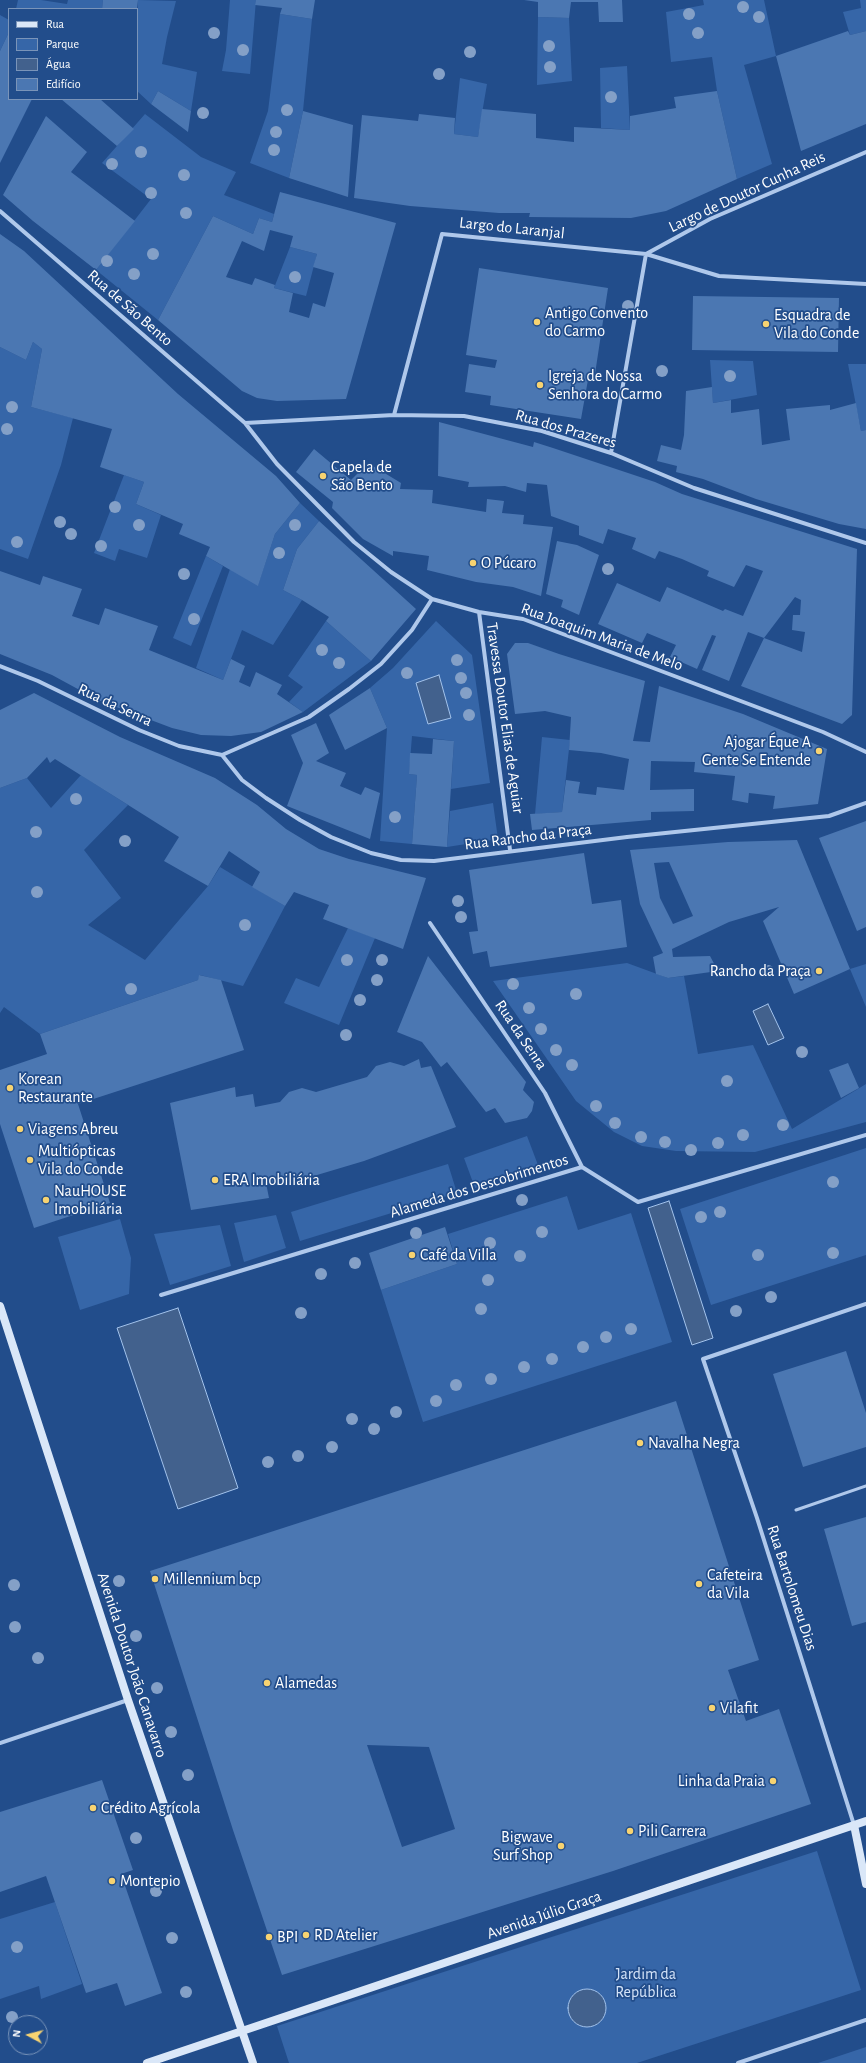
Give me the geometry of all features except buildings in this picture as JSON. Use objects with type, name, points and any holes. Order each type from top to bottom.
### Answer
[{"type":"street","name":"Largo de Doutor Cunha Reis","points":[[646,254],[710,219],[866,152]]},
{"type":"street","name":"Rua de São Bento","points":[[0,211],[245,423]]},
{"type":"street","name":"Largo do Laranjal","points":[[394,415],[442,234],[646,254]]},
{"type":"street","points":[[611,453],[646,254],[719,276],[866,284]]},
{"type":"street","name":"Rua dos Prazeres","points":[[245,423],[394,415],[464,416],[542,431],[611,453],[694,488],[866,543]]},
{"type":"street","name":"Rua Joaquim Maria de Melo","points":[[245,423],[277,464],[354,542],[391,572],[432,600],[478,612],[523,619],[823,732],[866,752]]},
{"type":"street","points":[[222,756],[309,717],[349,689],[381,664],[412,630],[432,600]]},
{"type":"street","name":"Travessa Doutor Elias de Aguiar","points":[[478,612],[510,850]]},
{"type":"street","name":"Rua da Senra","points":[[0,666],[38,681],[140,730],[179,746],[222,756]]},
{"type":"street","name":"Rua Rancho da Praça","points":[[222,756],[242,780],[266,798],[331,837],[371,853],[401,860],[434,861],[510,850],[829,816],[866,803]]},
{"type":"street","name":"Rua da Senra","points":[[430,923],[545,1093],[582,1167]]},
{"type":"street","name":"Alameda dos Descobrimentos","points":[[161,1296],[582,1167],[638,1202],[866,1135]]},
{"type":"street","name":"Rua Bartolomeu Dias","points":[[854,1825],[757,1518],[703,1359],[866,1304]]},
{"type":"street","name":"Avenida Doutor João Canavarro","points":[[0,1306],[128,1700],[242,2031]]},
{"type":"street","points":[[0,1743],[128,1700]]},
{"type":"street","name":"Avenida Júlio Graça","points":[[147,2063],[866,1821]]},
{"type":"street","points":[[854,1825],[866,1884]]},
{"type":"street","points":[[738,2063],[866,2020]]},
{"type":"street","points":[[242,2031],[253,2063]]},
{"type":"lane","points":[[796,1510],[866,1486]]},
{"type":"green space","points":[[18,0],[41,0],[67,4],[68,0],[103,0],[102,8],[16,8]]},
{"type":"green space","points":[[138,0],[176,1],[162,64],[197,72],[191,111],[158,91],[151,104],[138,92]]},
{"type":"green space","points":[[230,0],[256,0],[250,74],[222,71],[226,50]]},
{"type":"green space","points":[[703,0],[764,0],[776,56],[744,65],[772,164],[737,179],[717,91],[712,57],[671,62],[666,12],[704,5]]},
{"type":"green space","points":[[860,0],[866,0],[866,31],[850,35],[843,12],[861,8]]},
{"type":"green space","points":[[280,14],[312,19],[303,111],[289,178],[250,163],[268,111]]},
{"type":"green space","points":[[0,15],[8,19],[8,34],[0,51]]},
{"type":"green space","points":[[538,17],[569,18],[572,81],[537,85]]},
{"type":"green space","points":[[627,66],[630,130],[601,128],[600,68]]},
{"type":"green space","points":[[460,78],[487,84],[478,137],[454,134]]},
{"type":"green space","points":[[145,114],[201,157],[236,172],[224,195],[274,214],[272,222],[259,218],[253,234],[213,216],[158,320],[96,270],[151,199],[102,163]]},
{"type":"green space","points":[[290,247],[317,254],[306,296],[274,288]]},
{"type":"green space","points":[[33,342],[42,349],[31,407],[73,418],[61,465],[28,559],[0,549],[0,347],[26,360]]},
{"type":"green space","points":[[710,360],[753,361],[757,395],[713,403]]},
{"type":"green space","points":[[848,364],[866,364],[866,430],[861,431]]},
{"type":"green space","points":[[124,475],[144,482],[136,504],[161,515],[147,558],[119,549],[115,561],[94,553]]},
{"type":"green space","points":[[300,503],[319,521],[297,549],[283,590],[302,600],[273,645],[242,630],[223,680],[196,668],[230,569],[258,585],[275,534]]},
{"type":"green space","points":[[206,556],[223,566],[191,646],[173,638]]},
{"type":"green space","points":[[326,621],[371,661],[303,712],[289,702],[303,687],[288,676]]},
{"type":"green space","points":[[436,621],[472,655],[490,783],[451,789],[454,741],[412,736],[409,774],[417,775],[412,844],[380,841],[387,728],[370,688],[393,668]]},
{"type":"green space","points":[[542,737],[570,740],[562,812],[535,814]]},
{"type":"green space","points":[[81,775],[128,805],[84,850],[121,898],[88,925],[145,960],[208,886],[220,867],[285,906],[243,986],[200,975],[198,980],[40,1034],[4,1007],[0,1013],[0,788],[27,778],[51,808]]},
{"type":"green space","points":[[493,803],[498,839],[447,847],[450,811]]},
{"type":"green space","points":[[348,928],[375,938],[339,1025],[284,1003],[296,978],[319,987]]},
{"type":"green space","points":[[627,963],[668,978],[684,976],[698,1054],[753,1045],[792,1129],[866,1084],[866,1122],[755,1152],[676,1151],[642,1146],[614,1132],[576,1101],[493,981]]},
{"type":"green space","points":[[866,964],[866,1007],[850,969]]},
{"type":"green space","points":[[527,1136],[538,1165],[475,1188],[464,1158]]},
{"type":"green space","points":[[866,1148],[866,1255],[711,1305],[680,1209]]},
{"type":"green space","points":[[448,1164],[457,1193],[300,1241],[291,1212]]},
{"type":"green space","points":[[567,1196],[578,1230],[631,1213],[672,1342],[423,1422],[381,1290],[457,1264],[448,1234]]},
{"type":"green space","points":[[276,1215],[286,1248],[244,1262],[234,1223]]},
{"type":"green space","points":[[120,1219],[131,1258],[129,1294],[80,1310],[58,1237]]},
{"type":"green space","points":[[220,1225],[231,1266],[170,1285],[154,1234]]},
{"type":"green space","name":"Jardim da República","points":[[817,1851],[861,1990],[637,2063],[289,2063],[277,2026]]},
{"type":"green space","points":[[55,1902],[82,1984],[41,1999],[39,1986],[0,1999],[0,1919]]},
{"type":"green space","points":[[866,2047],[866,2063],[818,2063]]},
{"type":"water","points":[[439,675],[451,718],[428,724],[416,683]]},
{"type":"water","points":[[768,1004],[784,1038],[768,1045],[753,1011]]},
{"type":"water","points":[[669,1201],[713,1338],[692,1345],[648,1208]]},
{"type":"water","points":[[178,1308],[238,1488],[178,1509],[117,1328]]},
{"type":"water","points":[[587,1989],[597,1992],[603,1998],[606,2008],[603,2018],[597,2024],[587,2027],[577,2024],[571,2018],[568,2008],[571,1998],[577,1992]]},
{"type":"place","name":"Antigo Convento do Carmo","points":[[537,322]]},
{"type":"place","name":"Esquadra de Vila do Conde","points":[[766,324]]},
{"type":"place","name":"Igreja de Nossa Senhora do Carmo","points":[[540,385]]},
{"type":"place","name":"Capela de São Bento","points":[[323,476]]},
{"type":"place","name":"O Púcaro","points":[[473,563]]},
{"type":"place","name":"Ajogar Éque A Gente Se Entende","points":[[819,751]]},
{"type":"place","name":"Rancho da Praça","points":[[819,971]]},
{"type":"place","name":"Korean Restaurante","points":[[10,1088]]},
{"type":"place","name":"Viagens Abreu","points":[[20,1129]]},
{"type":"place","name":"Multiópticas Vila do Conde","points":[[30,1160]]},
{"type":"place","name":"ERA Imobiliária","points":[[215,1180]]},
{"type":"place","name":"NauHOUSE Imobiliária","points":[[46,1200]]},
{"type":"place","name":"Café da Villa","points":[[412,1255]]},
{"type":"place","name":"Navalha Negra","points":[[640,1443]]},
{"type":"place","name":"Millennium bcp","points":[[155,1579]]},
{"type":"place","name":"Cafeteira da Vila","points":[[699,1584]]},
{"type":"place","name":"Alamedas","points":[[267,1683]]},
{"type":"place","name":"Vilafit","points":[[712,1708]]},
{"type":"place","name":"Linha da Praia","points":[[773,1781]]},
{"type":"place","name":"Crédito Agrícola","points":[[93,1808]]},
{"type":"place","name":"Pili Carrera","points":[[630,1831]]},
{"type":"place","name":"Bigwave Surf Shop","points":[[561,1846]]},
{"type":"place","name":"Montepio","points":[[112,1881]]},
{"type":"place","name":"RD Atelier","points":[[306,1935]]},
{"type":"place","name":"BPI","points":[[269,1937]]}]
